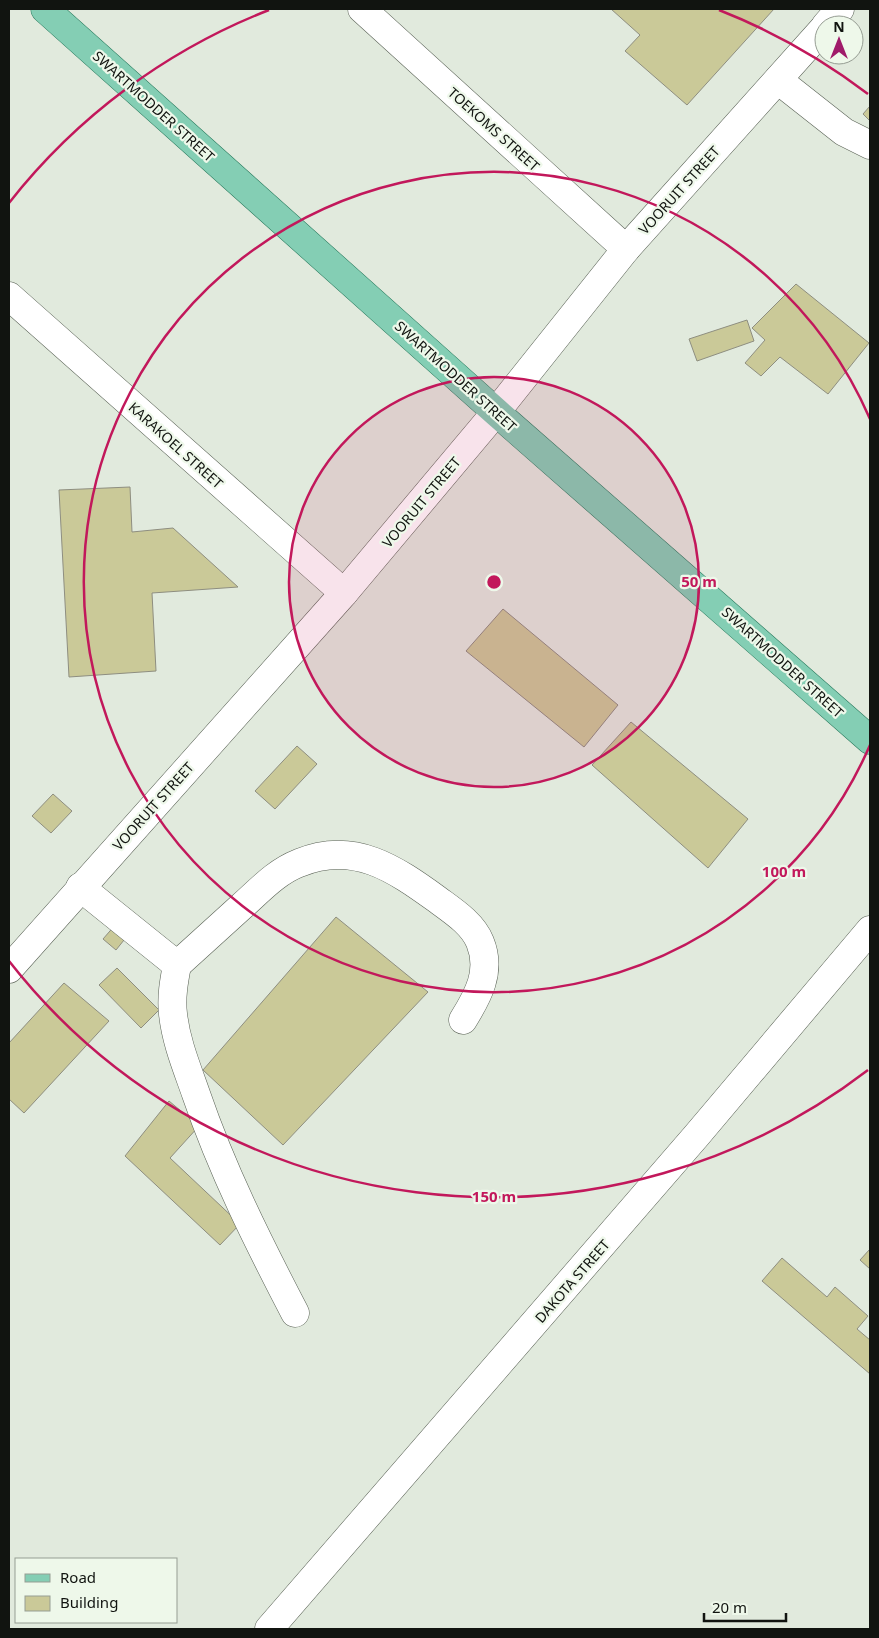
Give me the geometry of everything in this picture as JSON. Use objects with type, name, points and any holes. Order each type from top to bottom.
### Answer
[{"type":"main road","name":"SWARTMODDER STREET","points":[[45,9],[496,412],[870,740]]},
{"type":"street","name":"TOEKOMS STREET","points":[[373,12],[626,249]]},
{"type":"street","name":"VOORUIT STREET","points":[[9,969],[80,887],[344,593],[496,412],[626,249],[814,39]]},
{"type":"street","points":[[778,80],[844,132],[870,145]]},
{"type":"street","name":"KARAKOEL STREET","points":[[9,296],[344,593]]},
{"type":"street","points":[[295,1313],[250,1225],[226,1172],[187,1069],[173,1015],[172,992],[177,965],[277,874],[300,862],[325,856],[343,855],[366,859],[396,870],[451,910],[469,925],[480,942],[484,958],[484,977],[478,996],[463,1020]]},
{"type":"street","points":[[80,887],[177,965]]},
{"type":"street","name":"DAKOTA STREET","points":[[270,1629],[697,1135],[870,930]]},
{"type":"building","points":[[611,9],[774,9],[687,105],[625,51],[640,35]]},
{"type":"building","points":[[870,106],[870,121],[863,114]]},
{"type":"building","points":[[796,284],[869,343],[828,394],[780,357],[761,376],[745,363],[765,340],[752,328]]},
{"type":"building","points":[[747,320],[754,341],[697,361],[689,339]]},
{"type":"building","points":[[130,487],[132,532],[173,528],[238,587],[152,593],[156,671],[69,677],[59,490]]},
{"type":"building","points":[[503,609],[618,705],[584,747],[466,651]]},
{"type":"building","points":[[631,722],[748,819],[708,868],[592,765]]},
{"type":"building","points":[[297,746],[317,764],[275,809],[255,791]]},
{"type":"building","points":[[53,794],[72,811],[51,833],[32,816]]},
{"type":"building","points":[[336,917],[428,992],[283,1145],[203,1070]]},
{"type":"building","points":[[116,924],[128,935],[116,950],[103,939]]},
{"type":"building","points":[[117,968],[159,1010],[141,1028],[99,985]]},
{"type":"building","points":[[64,983],[109,1021],[24,1113],[9,1099],[9,1043]]},
{"type":"building","points":[[169,1101],[199,1126],[170,1158],[240,1224],[220,1245],[125,1156]]},
{"type":"building","points":[[870,1249],[870,1269],[860,1260]]},
{"type":"building","points":[[782,1258],[827,1297],[835,1287],[868,1316],[857,1329],[870,1340],[870,1374],[762,1281]]}]
